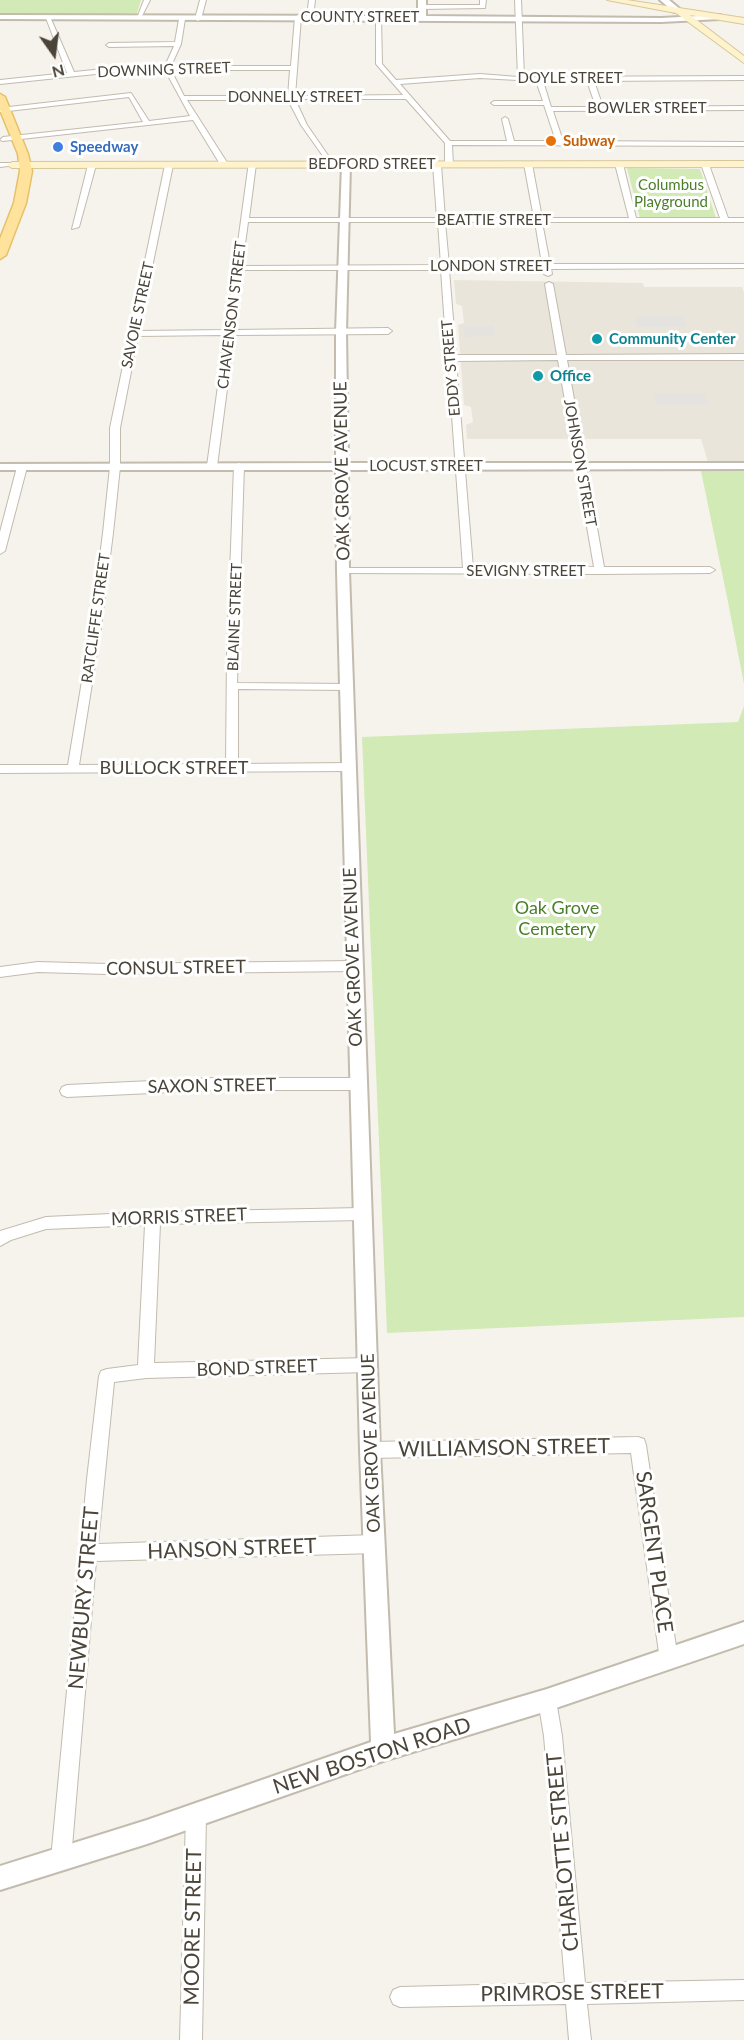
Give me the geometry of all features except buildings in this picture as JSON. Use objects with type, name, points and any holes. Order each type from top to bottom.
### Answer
[{"type":"main road","points":[[611,0],[744,21]]},
{"type":"main road","points":[[677,10],[744,60]]},
{"type":"main road","points":[[0,255],[24,191],[26,165],[1,103]]},
{"type":"main road","points":[[2,135],[4,166],[12,180],[8,197]]},
{"type":"main road","name":"BEDFORD STREET","points":[[4,166],[744,164]]},
{"type":"street","points":[[139,17],[147,0]]},
{"type":"street","points":[[198,19],[203,0]]},
{"type":"street","points":[[310,17],[312,0]]},
{"type":"street","points":[[422,18],[422,4],[483,8],[483,0]]},
{"type":"street","points":[[518,0],[521,79]]},
{"type":"street","points":[[664,0],[677,10]]},
{"type":"street","name":"COUNTY STREET","points":[[0,17],[689,20],[720,17]]},
{"type":"street","points":[[298,17],[291,98],[304,125],[330,164]]},
{"type":"street","points":[[378,18],[379,64],[448,143],[449,165]]},
{"type":"street","points":[[48,19],[71,74]]},
{"type":"street","points":[[182,19],[178,44],[167,68],[182,98],[224,164]]},
{"type":"street","points":[[109,45],[178,44]]},
{"type":"street","name":"DOWNING STREET","points":[[0,82],[122,69],[292,68]]},
{"type":"street","name":"DOYLE STREET","points":[[396,82],[480,76],[521,79],[744,78]]},
{"type":"street","points":[[539,79],[560,144]]},
{"type":"street","points":[[590,79],[600,108]]},
{"type":"street","points":[[1,103],[131,95],[147,123]]},
{"type":"street","name":"DONNELLY STREET","points":[[182,98],[409,97]]},
{"type":"street","name":"BOWLER STREET","points":[[494,103],[600,108],[744,108]]},
{"type":"street","points":[[2,135],[16,138],[194,117]]},
{"type":"street","points":[[505,119],[511,143]]},
{"type":"street","points":[[448,143],[744,144]]},
{"type":"street","name":"CHAVENSON STREET","points":[[212,466],[252,164]]},
{"type":"street","name":"OAK GROVE AVENUE","points":[[346,164],[342,266],[340,466],[353,966],[383,1749]]},
{"type":"street","name":"JOHNSON STREET","points":[[528,164],[600,571]]},
{"type":"street","points":[[619,164],[633,220]]},
{"type":"street","points":[[705,164],[725,220]]},
{"type":"street","points":[[75,227],[92,165]]},
{"type":"street","name":"SAVOIE STREET","points":[[115,467],[115,428],[169,165]]},
{"type":"street","name":"EDDY STREET","points":[[437,165],[468,570]]},
{"type":"street","name":"BEATTIE STREET","points":[[244,220],[744,220]]},
{"type":"street","name":"LONDON STREET","points":[[238,268],[342,266],[743,268]]},
{"type":"street","points":[[134,334],[388,331]]},
{"type":"street","points":[[450,358],[744,357]]},
{"type":"street","name":"BLAINE STREET","points":[[232,768],[232,686],[239,466]]},
{"type":"street","name":"LOCUST STREET","points":[[0,467],[744,466]]},
{"type":"street","points":[[0,551],[22,467]]},
{"type":"street","name":"RATCLIFFE STREET","points":[[73,768],[96,627],[115,467]]},
{"type":"street","name":"SEVIGNY STREET","points":[[343,571],[710,570]]},
{"type":"street","points":[[232,686],[346,687]]},
{"type":"street","name":"BULLOCK STREET","points":[[0,769],[349,767]]},
{"type":"street","name":"CONSUL STREET","points":[[0,972],[39,968],[353,966]]},
{"type":"street","name":"SAXON STREET","points":[[67,1091],[215,1084],[357,1084]]},
{"type":"street","name":"MORRIS STREET","points":[[0,1240],[6,1235],[46,1223],[153,1218],[362,1214]]},
{"type":"street","points":[[146,1371],[153,1218]]},
{"type":"street","name":"BOND STREET","points":[[146,1371],[368,1365]]},
{"type":"street","name":"NEWBURY STREET","points":[[61,1859],[88,1553],[107,1376],[146,1371]]},
{"type":"street","name":"WILLIAMSON STREET","points":[[370,1450],[638,1445]]},
{"type":"street","name":"SARGENT PLACE","points":[[638,1445],[669,1660]]},
{"type":"street","name":"HANSON STREET","points":[[88,1553],[375,1544]]},
{"type":"street","name":"NEW BOSTON ROAD","points":[[0,1878],[196,1814],[383,1749],[547,1700],[744,1633]]},
{"type":"street","name":"CHARLOTTE STREET","points":[[547,1700],[553,1736],[580,2040]]},
{"type":"street","name":"MOORE STREET","points":[[190,2040],[196,1814]]},
{"type":"street","name":"PRIMROSE STREET","points":[[400,1998],[576,1992],[744,1990]]},
{"type":"shaded area","points":[[454,280],[643,283],[644,287],[742,287],[744,293],[744,462],[708,462],[701,439],[467,439],[466,425],[473,422],[471,407],[464,405],[458,325],[464,323],[462,306],[456,304]]},
{"type":"shaded area","points":[[635,316],[684,316],[686,327],[637,327]]},
{"type":"shaded area","points":[[494,325],[495,336],[465,337],[464,326]]},
{"type":"shaded area","points":[[653,393],[705,393],[708,405],[656,405]]},
{"type":"green space","points":[[0,0],[141,0],[137,13],[54,17],[0,16]]},
{"type":"green space","name":"Columbus Playground","points":[[627,168],[700,169],[716,218],[640,218]]},
{"type":"green space","points":[[701,471],[744,471],[744,684],[727,597]]},
{"type":"green space","name":"Oak Grove Cemetery","points":[[744,706],[744,1317],[387,1333],[362,737],[738,722]]},
{"type":"place","name":"Subway","points":[[551,141]]},
{"type":"place","name":"Speedway","points":[[58,147]]},
{"type":"place","name":"Community Center","points":[[597,339]]},
{"type":"place","name":"Office","points":[[538,376]]}]
